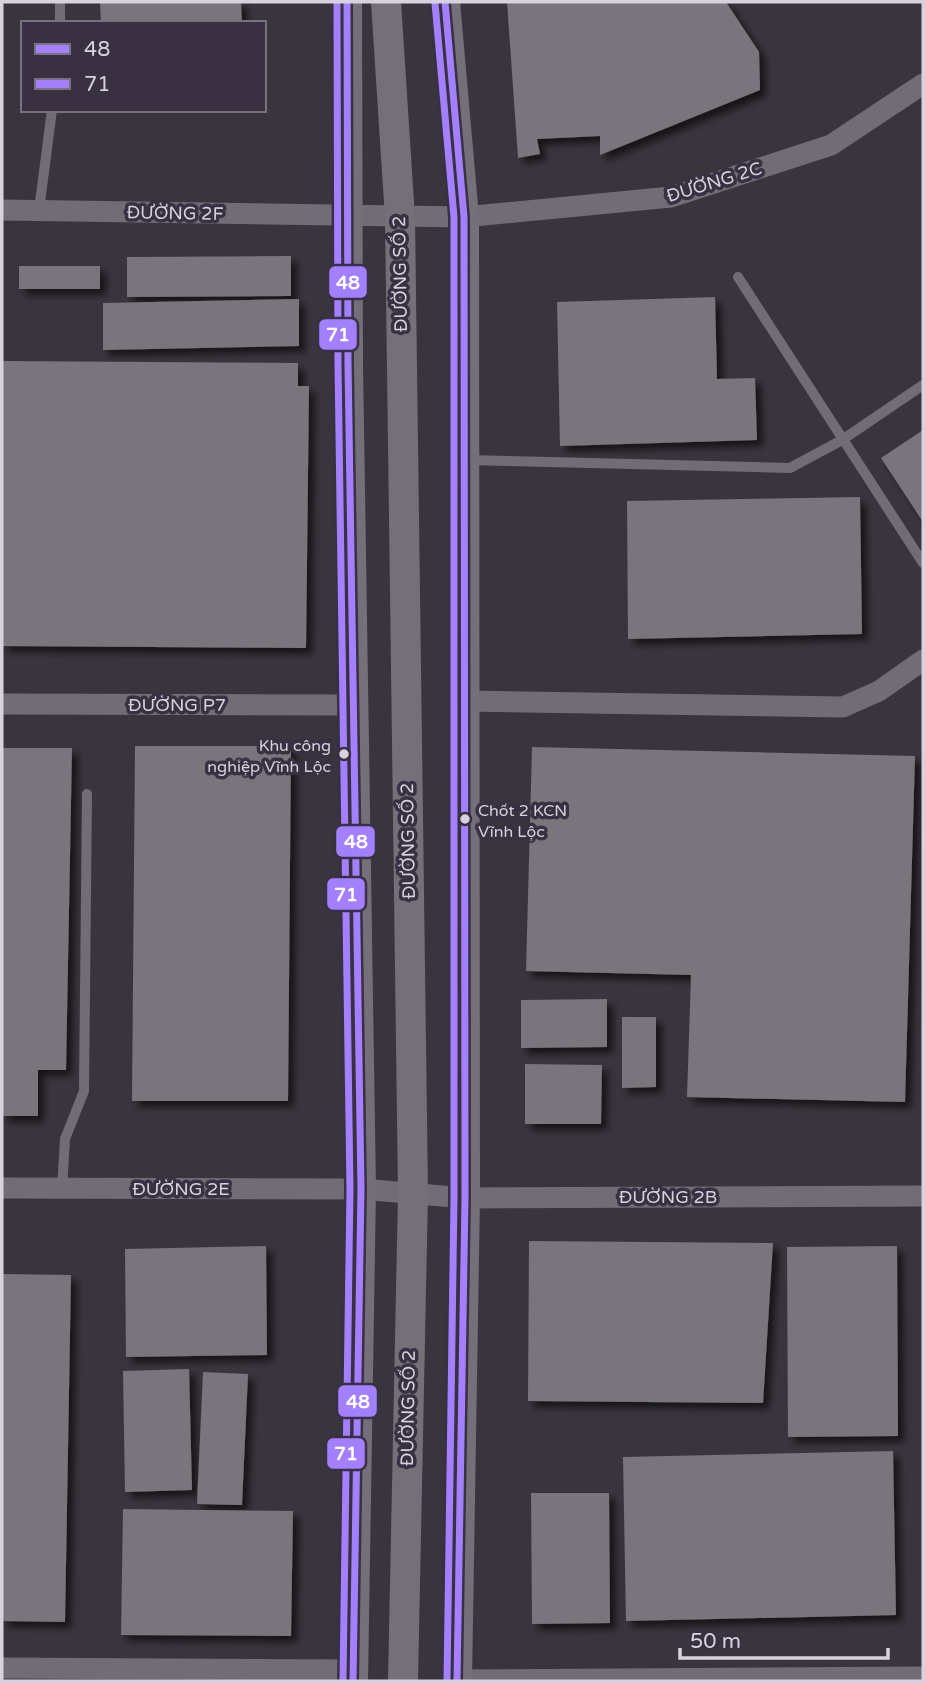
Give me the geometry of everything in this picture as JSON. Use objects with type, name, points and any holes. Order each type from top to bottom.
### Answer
[{"type":"main road","points":[[347,2],[353,705],[361,1189],[353,1675]]},
{"type":"main road","name":"ĐƯỜNG SỐ 2","points":[[386,2],[400,218],[413,1193],[403,1681]]},
{"type":"main road","points":[[445,2],[464,217],[465,1198],[457,1681]]},
{"type":"street","name":"ĐƯỜNG 2C","points":[[400,218],[464,217],[671,197],[831,145],[923,85]]},
{"type":"street","name":"ĐƯỜNG 2F","points":[[2,210],[400,218]]},
{"type":"street","points":[[465,701],[843,707],[879,691],[923,660]]},
{"type":"street","name":"ĐƯỜNG P7","points":[[2,704],[353,705]]},
{"type":"street","name":"ĐƯỜNG 2E","points":[[2,1188],[361,1189],[413,1193]]},
{"type":"street","name":"ĐƯỜNG 2B","points":[[413,1193],[465,1198],[923,1196]]},
{"type":"street","points":[[2,1668],[353,1675]]},
{"type":"street","points":[[457,1681],[923,1677]]},
{"type":"lane","points":[[60,2],[60,21]]},
{"type":"lane","points":[[39,211],[52,112]]},
{"type":"lane","points":[[738,277],[923,563]]},
{"type":"lane","points":[[464,460],[790,468],[842,440],[923,386]]},
{"type":"lane","points":[[62,1189],[65,1139],[84,1091],[87,794]]},
{"type":"building","points":[[100,2],[241,2],[242,21],[101,21]]},
{"type":"building","points":[[507,2],[726,2],[759,52],[760,90],[600,155],[600,136],[537,139],[540,154],[518,158]]},
{"type":"building","points":[[291,256],[291,296],[127,297],[127,257]]},
{"type":"building","points":[[19,266],[100,266],[100,289],[19,289]]},
{"type":"building","points":[[715,297],[717,379],[755,378],[757,440],[560,446],[557,302]]},
{"type":"building","points":[[299,299],[299,346],[103,350],[103,303]]},
{"type":"building","points":[[2,361],[298,363],[298,386],[309,386],[306,648],[2,646]]},
{"type":"building","points":[[923,430],[923,522],[881,458]]},
{"type":"building","points":[[860,497],[862,634],[628,639],[627,501]]},
{"type":"building","points":[[135,746],[291,746],[288,1101],[132,1101]]},
{"type":"building","points":[[532,747],[915,756],[905,1102],[687,1097],[691,975],[526,971]]},
{"type":"building","points":[[2,748],[72,748],[66,1070],[38,1070],[38,1116],[2,1116]]},
{"type":"building","points":[[607,999],[607,1047],[521,1048],[521,1000]]},
{"type":"building","points":[[622,1017],[656,1017],[656,1087],[622,1088]]},
{"type":"building","points":[[525,1064],[602,1065],[601,1124],[525,1124]]},
{"type":"building","points":[[529,1241],[773,1243],[763,1403],[528,1401]]},
{"type":"building","points":[[266,1246],[267,1355],[126,1357],[125,1249]]},
{"type":"building","points":[[897,1246],[898,1436],[788,1437],[787,1247]]},
{"type":"building","points":[[2,1274],[71,1275],[65,1622],[2,1621]]},
{"type":"building","points":[[189,1369],[192,1490],[125,1492],[123,1371]]},
{"type":"building","points":[[203,1372],[248,1374],[242,1505],[197,1504]]},
{"type":"building","points":[[893,1451],[896,1615],[626,1621],[623,1457]]},
{"type":"building","points":[[531,1493],[609,1493],[610,1623],[532,1624]]},
{"type":"building","points":[[123,1509],[293,1511],[291,1636],[121,1635]]},
{"type":"transit line","name":"71","points":[[337,2],[338,364],[350,1189],[343,1681]]},
{"type":"transit line","name":"48","points":[[347,2],[348,364],[361,1189],[353,1681]]},
{"type":"transit line","name":"48","points":[[445,2],[464,217],[465,1198],[457,1681]]},
{"type":"transit line","name":"71","points":[[435,3],[454,217],[454,1198],[447,1681]]},
{"type":"place","name":"Khu công nghiệp Vĩnh Lộc","points":[[344,754]]},
{"type":"place","name":"Chốt 2 KCN Vĩnh Lộc","points":[[465,819]]}]
